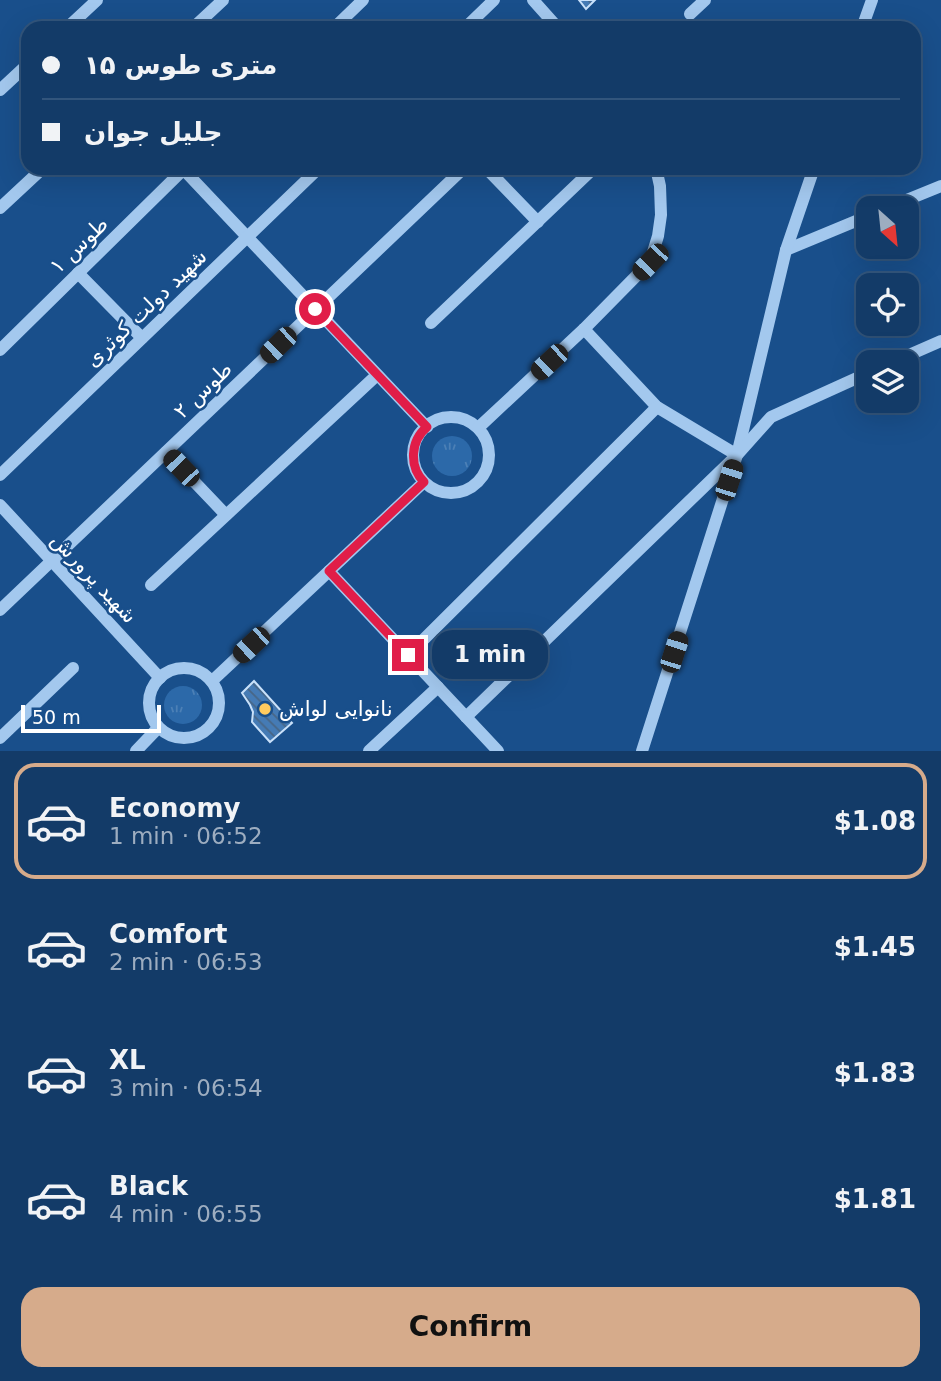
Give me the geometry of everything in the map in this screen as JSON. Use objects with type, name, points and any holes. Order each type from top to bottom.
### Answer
[{"type":"street","points":[[200,21],[223,0]]},
{"type":"street","points":[[341,21],[363,0]]},
{"type":"street","points":[[472,21],[494,0]]},
{"type":"street","points":[[533,0],[552,21]]},
{"type":"street","points":[[690,14],[705,0]]},
{"type":"street","points":[[864,21],[872,0]]},
{"type":"street","points":[[74,21],[93,1]]},
{"type":"street","points":[[0,90],[21,70]]},
{"type":"street","points":[[0,208],[35,175]]},
{"type":"street","name":"طوس ۱","points":[[0,350],[178,175]]},
{"type":"street","points":[[190,175],[427,427]]},
{"type":"street","name":"شهید دولت کوثری","points":[[0,475],[312,175]]},
{"type":"street","name":"طوس ۲","points":[[0,610],[457,175]]},
{"type":"street","points":[[493,175],[538,222]]},
{"type":"street","points":[[431,323],[587,175]]},
{"type":"street","points":[[478,428],[584,330],[650,262],[661,215],[658,175]]},
{"type":"street","points":[[642,751],[737,455],[786,250],[812,175]]},
{"type":"street","points":[[916,196],[941,186]]},
{"type":"street","points":[[786,250],[856,221]]},
{"type":"street","points":[[78,273],[142,338]]},
{"type":"street","points":[[584,330],[657,407],[737,455]]},
{"type":"street","points":[[919,351],[941,341]]},
{"type":"street","points":[[151,585],[377,375]]},
{"type":"street","points":[[466,717],[737,455],[771,416],[856,378]]},
{"type":"street","points":[[408,655],[657,407]]},
{"type":"street","points":[[443,418],[455,418],[468,421],[478,428],[489,451],[484,475],[475,485],[452,494],[440,492],[420,478],[413,454],[422,431],[431,423],[443,418]]},
{"type":"street","points":[[166,452],[226,515]]},
{"type":"street","points":[[212,681],[424,482]]},
{"type":"street","name":"شهید پرورش","points":[[0,505],[160,678]]},
{"type":"street","points":[[329,571],[498,751]]},
{"type":"street","points":[[0,737],[73,668]]},
{"type":"street","points":[[180,668],[203,673],[212,681],[218,692],[218,715],[202,734],[180,739],[169,736],[158,728],[152,720],[149,698],[160,678],[169,671],[180,668]]},
{"type":"street","points":[[369,751],[438,687]]},
{"type":"street","points":[[136,751],[158,728]]},
{"type":"green space","points":[[452,436],[466,442],[472,456],[466,470],[452,476],[438,470],[432,456],[438,442]]},
{"type":"green space","points":[[183,686],[196,692],[202,705],[196,718],[183,724],[170,718],[164,705],[170,692]]},
{"type":"building","points":[[579,0],[595,0],[586,9]]},
{"type":"building","name":"نانوایی لواش","points":[[254,681],[292,723],[270,742],[252,722],[253,712],[242,693]]},
{"type":"place","name":"نانوایی لواش","points":[[265,709]]},
{"type":"route","points":[[315,309],[427,427],[416,442],[413,454],[415,466],[424,482],[329,571],[408,655]]}]
